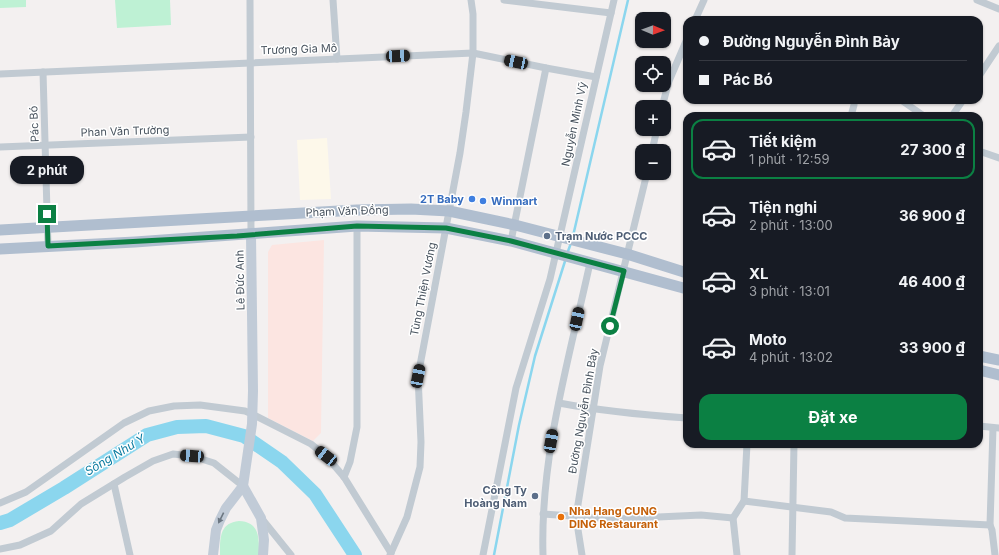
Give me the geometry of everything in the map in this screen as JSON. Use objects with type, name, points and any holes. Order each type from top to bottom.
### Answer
[{"type":"main road","name":"Phạm Văn Đồng","points":[[0,230],[357,210],[411,209],[449,211],[515,225],[628,254],[683,272]]},
{"type":"main road","name":"Phạm Văn Đồng","points":[[0,249],[251,235],[357,226],[446,228],[511,241],[683,288]]},
{"type":"main road","points":[[983,357],[999,360]]},
{"type":"main road","points":[[983,371],[999,375]]},
{"type":"street","name":"Lê Đức Anh","points":[[213,555],[216,530],[220,520],[226,508],[243,486],[252,419],[250,0]]},
{"type":"street","points":[[333,0],[338,58]]},
{"type":"street","name":"Tùng Thiện Vương","points":[[391,554],[407,517],[420,467],[421,442],[418,376],[460,153],[473,53],[473,14],[471,0]]},
{"type":"street","points":[[504,0],[611,13]]},
{"type":"street","name":"Nguyễn Minh Vỹ","points":[[483,555],[516,388],[550,279],[564,255],[577,166],[614,0]]},
{"type":"street","points":[[697,16],[704,0]]},
{"type":"street","points":[[977,0],[999,9]]},
{"type":"street","points":[[983,70],[999,46]]},
{"type":"street","points":[[664,100],[669,81],[683,48]]},
{"type":"street","name":"Trương Gia Mô","points":[[0,74],[473,53],[596,77]]},
{"type":"street","points":[[511,241],[546,68]]},
{"type":"street","name":"Pác Bó","points":[[43,72],[48,246]]},
{"type":"street","points":[[907,104],[918,112]]},
{"type":"street","points":[[852,112],[854,105]]},
{"type":"street","name":"Phan Văn Trường","points":[[0,147],[251,137]]},
{"type":"street","points":[[983,152],[999,158]]},
{"type":"street","name":"Đường Nguyễn Đình Bảy","points":[[582,555],[576,516],[600,366],[645,180]]},
{"type":"street","points":[[344,477],[350,462],[357,427],[357,226]]},
{"type":"street","points":[[543,555],[543,514],[551,441],[590,263]]},
{"type":"street","points":[[559,403],[593,410],[683,418]]},
{"type":"street","points":[[0,503],[26,492],[124,423],[149,411],[174,406],[200,405],[245,411],[252,419],[311,444],[326,456],[344,477],[391,554]]},
{"type":"street","points":[[983,426],[996,428],[994,529],[995,555]]},
{"type":"street","points":[[737,555],[733,518],[744,501],[747,448]]},
{"type":"street","points":[[792,555],[794,448]]},
{"type":"street","points":[[0,549],[8,551],[51,530],[81,504],[153,461],[173,454],[192,456],[214,463],[243,486],[260,518],[291,555]]},
{"type":"street","points":[[114,484],[130,555]]},
{"type":"street","points":[[744,501],[830,512],[845,518],[994,529]]},
{"type":"street","points":[[543,514],[615,519],[701,515],[733,518]]},
{"type":"street","points":[[260,518],[264,540],[263,555]]},
{"type":"shaded area","points":[[327,138],[331,199],[300,200],[297,140]]},
{"type":"shaded area","points":[[324,240],[321,433],[313,441],[268,418],[268,252],[272,245]]},
{"type":"green space","points":[[0,0],[26,0],[26,7],[0,8]]},
{"type":"green space","points":[[115,0],[170,0],[171,25],[117,28]]},
{"type":"green space","points":[[239,521],[251,524],[255,528],[259,543],[259,555],[220,555],[220,543],[224,528],[232,522]]},
{"type":"waterway","points":[[573,236],[628,0]]},
{"type":"waterway","points":[[567,254],[571,243]]},
{"type":"waterway","points":[[494,555],[519,425],[535,356],[566,258]]},
{"type":"waterway","name":"Sông Như Ý","points":[[0,523],[10,520],[64,488],[147,435],[177,427],[206,426],[244,436],[282,462],[315,494],[355,555]]},
{"type":"place","name":"2T Baby","points":[[472,199]]},
{"type":"place","name":"Winmart","points":[[483,201]]},
{"type":"place","name":"Trạm Nước PCCC","points":[[547,236]]},
{"type":"place","name":"Công Ty Hoàng Nam","points":[[535,496]]},
{"type":"place","name":"Nha Hang CUNG DING Restaurant","points":[[561,517]]},
{"type":"route","points":[[47,214],[48,246],[237,236],[357,226],[446,228],[511,241],[624,271],[610,326]]}]
